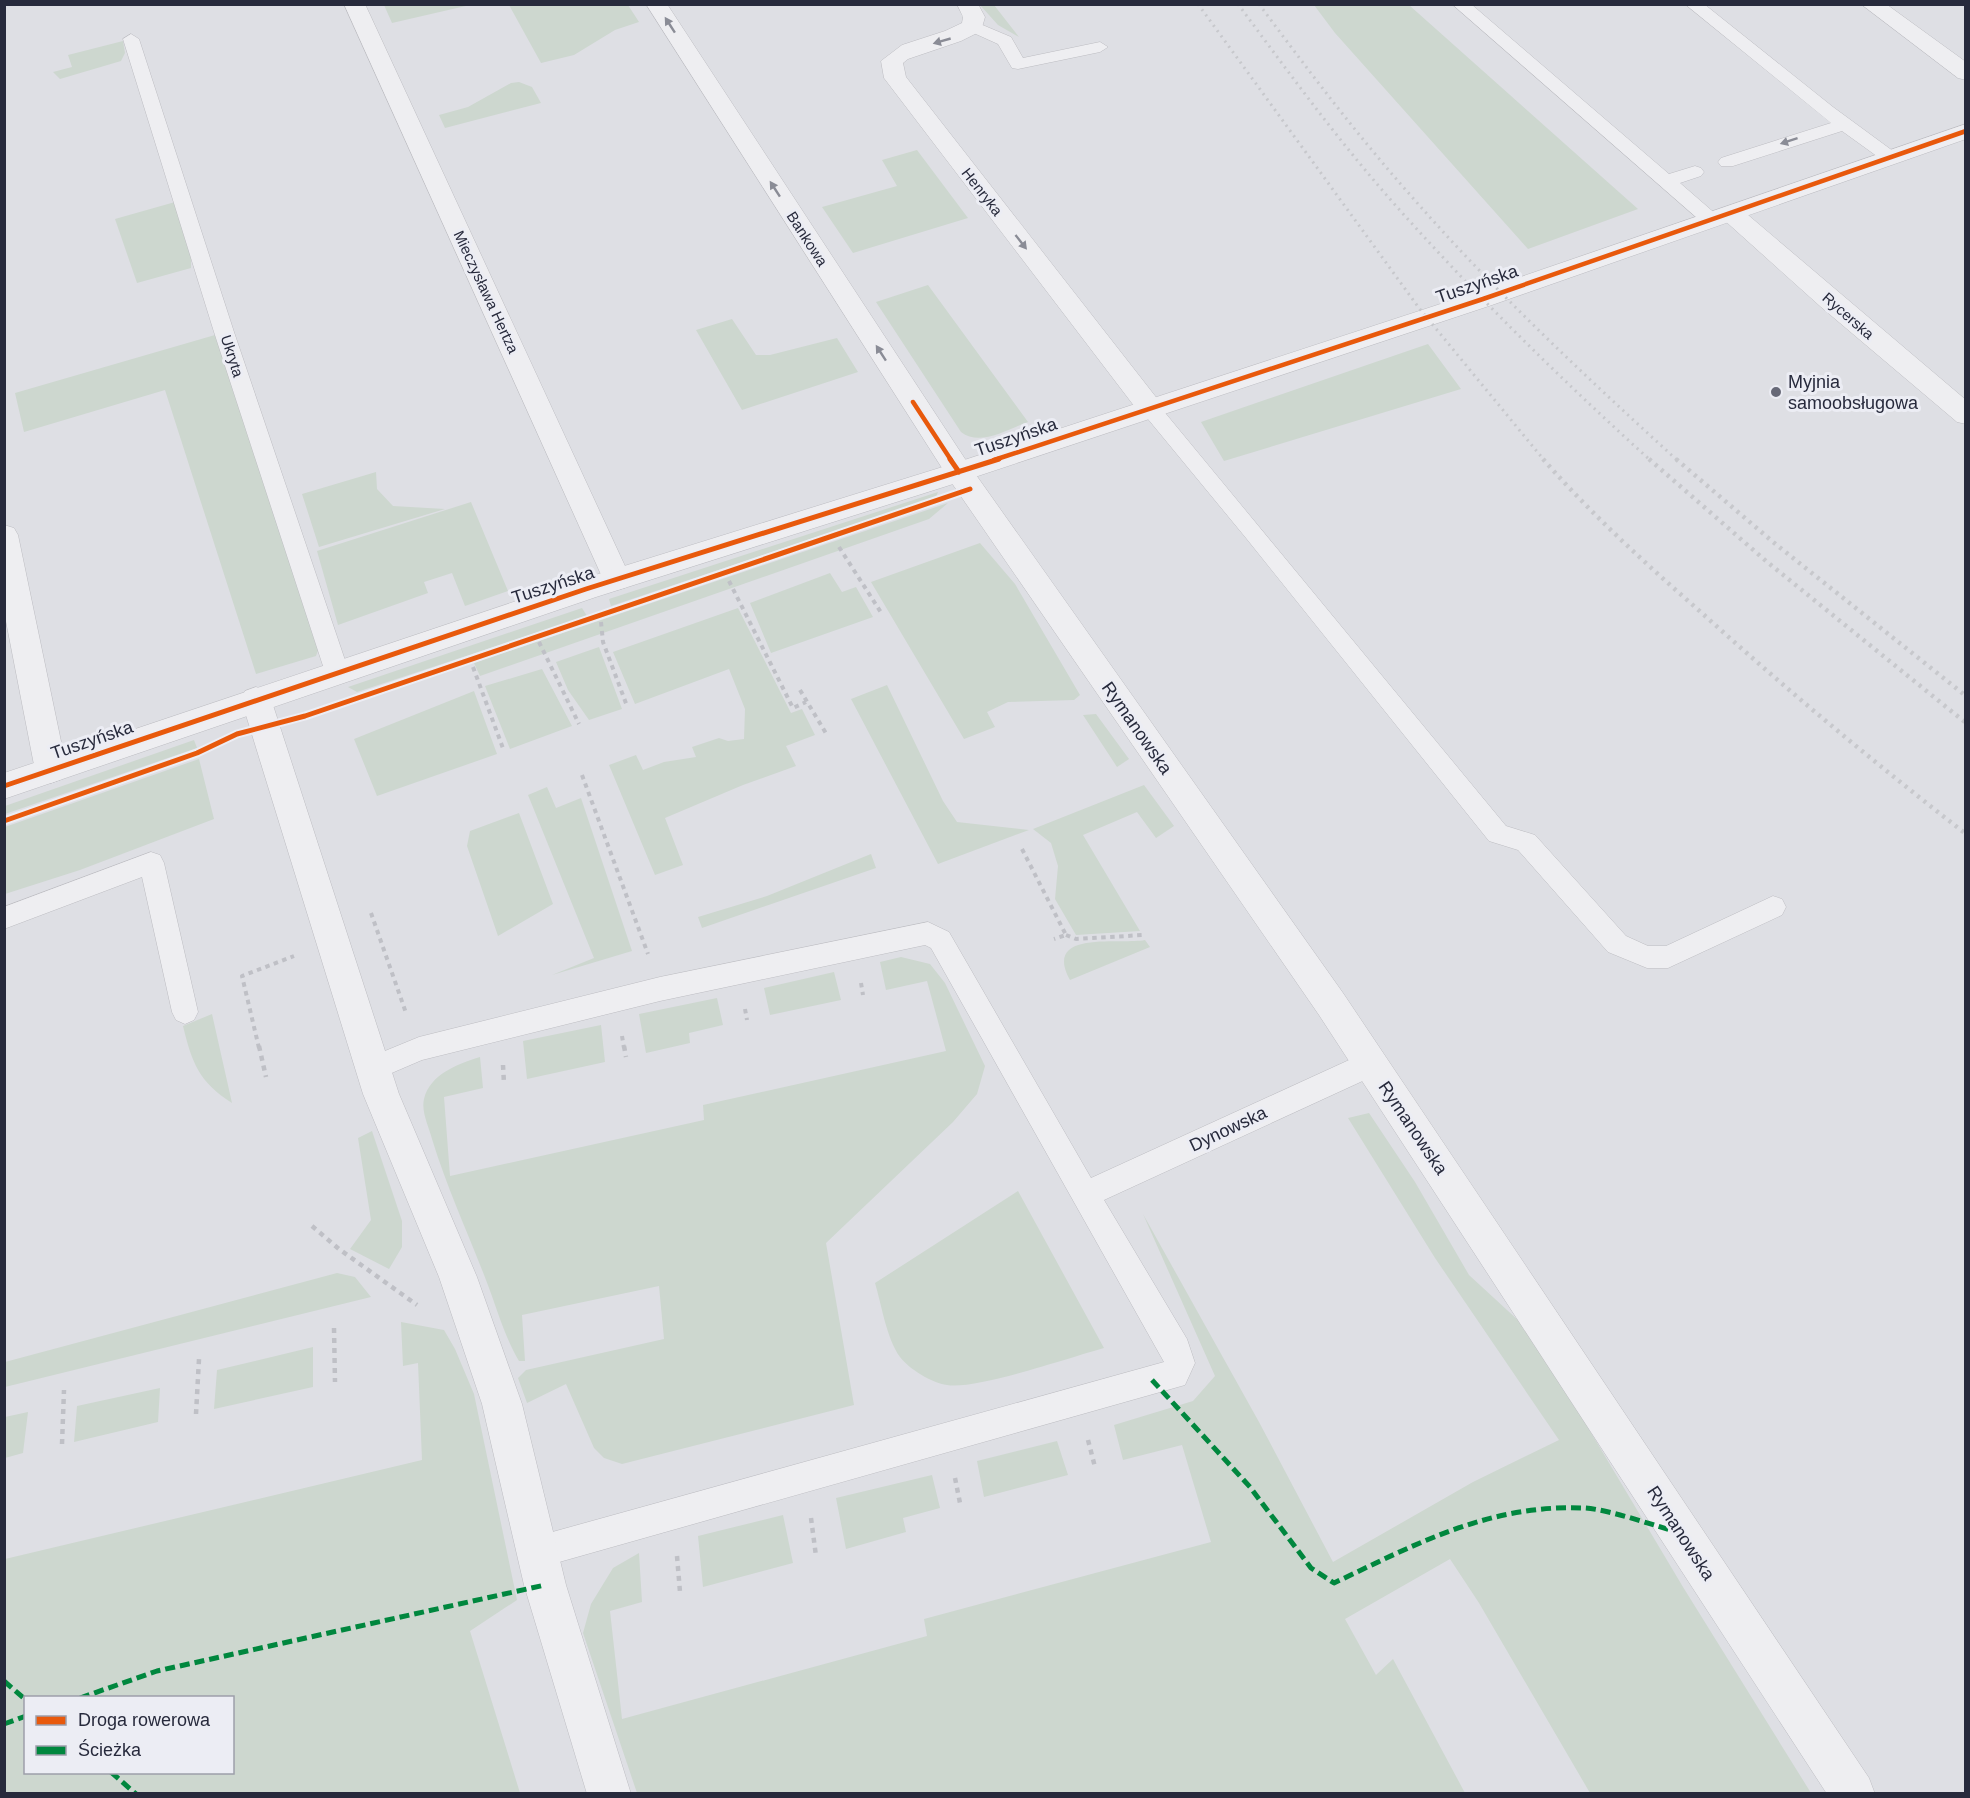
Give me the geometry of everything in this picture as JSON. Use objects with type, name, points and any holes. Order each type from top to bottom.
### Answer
[{"type":"street","name":"Mieczysława Hertza","points":[[354,4],[617,579]]},
{"type":"street","name":"Bankowa","points":[[656,4],[959,472]]},
{"type":"street","points":[[1871,4],[1965,73]]},
{"type":"street","name":"Henryka","points":[[970,15],[954,37],[900,53],[892,61],[894,78],[1150,408]]},
{"type":"street","name":"Tuszyńska","points":[[4,786],[256,699],[617,579],[959,472],[1722,217],[1965,131]]},
{"type":"street","name":"Rycerska","points":[[1722,217],[1830,301],[1965,415]]},
{"type":"street","name":"Rymanowska","points":[[959,472],[1370,1064],[1853,1794]]},
{"type":"street","points":[[4,535],[51,770]]},
{"type":"street","points":[[256,699],[373,1069],[458,1276],[502,1404],[538,1552],[609,1794]]},
{"type":"lane","points":[[1460,4],[1668,181],[1722,217]]},
{"type":"lane","points":[[1693,4],[1891,158]]},
{"type":"lane","points":[[970,15],[1005,41],[1018,64],[1100,47]]},
{"type":"lane","name":"Ukryta","points":[[131,39],[228,343],[337,672]]},
{"type":"lane","points":[[1726,162],[1845,124]]},
{"type":"lane","points":[[1668,181],[1695,172]]},
{"type":"lane","points":[[1150,408],[1254,532],[1498,834],[1526,842],[1617,944],[1647,957],[1668,957],[1773,907]]},
{"type":"lane","points":[[4,918],[151,863],[185,1012]]},
{"type":"lane","points":[[373,1069],[419,1049],[660,989],[928,933],[940,940],[1026,1094],[1176,1350],[1180,1364],[1174,1374],[538,1552]]},
{"type":"lane","name":"Dynowska","points":[[1086,1194],[1370,1064]]},
{"type":"path","points":[[838,546],[882,614]]},
{"type":"path","points":[[725,572],[793,708],[806,702]]},
{"type":"path","points":[[600,615],[603,642],[627,706]]},
{"type":"path","points":[[536,636],[579,724]]},
{"type":"path","points":[[470,659],[504,751]]},
{"type":"path","points":[[800,690],[828,735]]},
{"type":"path","points":[[582,775],[660,989]]},
{"type":"path","points":[[1023,849],[1066,934],[1076,939],[1143,935]]},
{"type":"path","points":[[368,904],[419,1049]]},
{"type":"path","points":[[1054,939],[1066,934]]},
{"type":"path","points":[[266,1077],[242,976],[331,942]]},
{"type":"path","points":[[312,1226],[339,1249],[417,1305]]},
{"type":"path","points":[[334,1328],[335,1382]]},
{"type":"path","points":[[196,1414],[200,1359]]},
{"type":"path","points":[[62,1444],[64,1390]]},
{"type":"shaded area","points":[[384,5],[470,5],[392,23]]},
{"type":"shaded area","points":[[509,5],[628,5],[639,22],[615,30],[574,55],[541,63]]},
{"type":"shaded area","points":[[980,5],[994,5],[1019,37],[998,25]]},
{"type":"shaded area","points":[[1314,5],[1409,5],[1638,209],[1528,249],[1335,33]]},
{"type":"shaded area","points":[[123,41],[125,53],[121,61],[60,79],[53,72],[72,67],[68,55]]},
{"type":"shaded area","points":[[519,82],[532,87],[541,103],[445,128],[439,115],[468,107],[511,83]]},
{"type":"shaded area","points":[[917,150],[968,218],[853,253],[822,207],[897,186],[882,160]]},
{"type":"shaded area","points":[[175,202],[191,256],[191,268],[137,283],[115,219]]},
{"type":"shaded area","points":[[928,285],[1028,422],[985,437],[977,438],[961,432],[876,302]]},
{"type":"shaded area","points":[[732,319],[756,355],[770,355],[837,338],[858,372],[742,410],[696,330]]},
{"type":"shaded area","points":[[215,335],[319,648],[316,656],[256,674],[165,390],[24,432],[15,393]]},
{"type":"shaded area","points":[[1428,344],[1461,389],[1224,461],[1201,422]]},
{"type":"shaded area","points":[[376,472],[377,489],[393,506],[445,509],[319,547],[302,494]]},
{"type":"shaded area","points":[[938,492],[936,497],[611,606],[609,599]]},
{"type":"shaded area","points":[[471,502],[508,591],[465,606],[452,573],[424,582],[428,593],[338,625],[317,551]]},
{"type":"shaded area","points":[[948,503],[929,519],[480,676],[474,663]]},
{"type":"shaded area","points":[[980,543],[1015,584],[1080,695],[1074,700],[1008,702],[987,712],[995,727],[964,739],[871,582]]},
{"type":"shaded area","points":[[830,573],[842,592],[856,587],[873,617],[771,653],[750,603]]},
{"type":"shaded area","points":[[582,608],[587,616],[357,692],[348,687]]},
{"type":"shaded area","points":[[738,608],[791,713],[802,709],[815,735],[786,746],[796,766],[743,785],[665,818],[683,865],[655,875],[609,765],[636,755],[643,770],[664,762],[696,757],[692,747],[719,738],[728,741],[744,739],[745,709],[729,669],[635,704],[613,652]]},
{"type":"shaded area","points":[[599,647],[622,709],[589,720],[568,690],[556,662]]},
{"type":"shaded area","points":[[542,669],[572,726],[510,749],[485,686]]},
{"type":"shaded area","points":[[887,685],[943,801],[957,822],[1029,830],[938,864],[851,699]]},
{"type":"shaded area","points":[[474,691],[497,754],[377,796],[354,739]]},
{"type":"shaded area","points":[[1096,714],[1129,759],[1117,767],[1083,715]]},
{"type":"shaded area","points":[[194,740],[197,748],[5,814],[5,806]]},
{"type":"shaded area","points":[[199,759],[214,819],[80,870],[5,894],[5,827]]},
{"type":"shaded area","points":[[1144,785],[1174,826],[1156,838],[1137,812],[1083,835],[1140,931],[1076,935],[1055,899],[1058,866],[1051,843],[1033,829]]},
{"type":"shaded area","points":[[547,787],[556,808],[581,798],[632,951],[552,975],[594,958],[528,795]]},
{"type":"shaded area","points":[[519,813],[553,904],[498,936],[467,846],[470,831]]},
{"type":"shaded area","points":[[871,854],[876,868],[702,928],[698,917],[767,896]]},
{"type":"shaded area","points":[[1145,940],[1150,947],[1070,980],[1064,964],[1066,953],[1075,946],[1103,941]]},
{"type":"shaded area","points":[[901,957],[930,964],[945,983],[985,1066],[977,1094],[953,1122],[826,1243],[854,1405],[622,1464],[604,1458],[594,1448],[566,1384],[527,1403],[518,1378],[526,1370],[664,1339],[659,1286],[522,1315],[525,1361],[519,1361],[505,1332],[438,1157],[424,1109],[427,1090],[446,1071],[480,1057],[483,1088],[444,1097],[450,1176],[704,1120],[703,1105],[946,1051],[927,981],[886,990],[880,962]]},
{"type":"shaded area","points":[[834,972],[841,1000],[770,1015],[764,988]]},
{"type":"shaded area","points":[[717,998],[723,1025],[689,1033],[690,1043],[646,1053],[639,1014]]},
{"type":"shaded area","points":[[212,1014],[232,1103],[212,1087],[198,1070],[183,1026]]},
{"type":"shaded area","points":[[601,1025],[605,1062],[527,1079],[523,1041]]},
{"type":"shaded area","points":[[1369,1113],[1415,1182],[1469,1275],[1531,1332],[1683,1587],[1811,1793],[1590,1793],[1479,1603],[1450,1559],[1345,1619],[1376,1675],[1393,1659],[1465,1793],[637,1793],[583,1633],[591,1604],[613,1568],[639,1553],[642,1602],[610,1611],[622,1719],[927,1636],[924,1619],[1211,1542],[1182,1445],[1123,1460],[1114,1425],[1193,1401],[1215,1376],[1143,1214],[1259,1422],[1333,1562],[1473,1482],[1559,1440],[1435,1258],[1348,1118]]},
{"type":"shaded area","points":[[372,1131],[402,1221],[402,1247],[389,1269],[350,1249],[371,1220],[358,1138]]},
{"type":"shaded area","points":[[1018,1191],[1104,1348],[979,1383],[941,1384],[915,1371],[900,1357],[888,1331],[875,1283]]},
{"type":"shaded area","points":[[337,1273],[355,1277],[371,1297],[5,1387],[5,1362]]},
{"type":"shaded area","points":[[401,1322],[444,1330],[455,1349],[474,1394],[517,1600],[470,1631],[520,1793],[5,1793],[5,1559],[422,1460],[418,1363],[403,1366]]},
{"type":"shaded area","points":[[313,1347],[313,1387],[214,1409],[217,1370]]},
{"type":"shaded area","points":[[160,1388],[158,1422],[74,1442],[77,1406]]},
{"type":"shaded area","points":[[28,1412],[23,1453],[5,1458],[5,1417]]},
{"type":"shaded area","points":[[1057,1441],[1068,1475],[984,1497],[977,1461]]},
{"type":"shaded area","points":[[932,1475],[940,1508],[903,1518],[906,1532],[846,1549],[836,1498]]},
{"type":"shaded area","points":[[783,1515],[793,1563],[703,1587],[698,1536]]},
{"type":"railway","points":[[1198,4],[1419,308],[1544,460]]},
{"type":"railway","points":[[1238,4],[1335,133],[1397,207],[1520,337],[1650,460]]},
{"type":"railway","points":[[1259,4],[1352,126],[1443,232],[1541,332],[1677,460]]},
{"type":"railway","points":[[1543,459],[1620,539],[1735,643],[1833,727],[1966,834]]},
{"type":"railway","points":[[1649,459],[1766,561],[1966,723]]},
{"type":"railway","points":[[1676,459],[1773,542],[1966,696]]},
{"type":"marked path","points":[[1152,1380],[1250,1487],[1311,1568],[1334,1583],[1432,1537],[1514,1511],[1586,1508],[1681,1533]]},
{"type":"marked path","points":[[86,1696],[157,1671],[545,1585]]},
{"type":"marked path","points":[[4,1681],[24,1698]]},
{"type":"marked path","points":[[4,1724],[24,1717]]},
{"type":"marked path","points":[[113,1774],[136,1794]]},
{"type":"cycle path","points":[[4,786],[586,589],[959,472],[1483,299],[1966,131]]},
{"type":"cycle path","points":[[913,402],[959,472]]},
{"type":"cycle path","points":[[4,821],[197,753],[237,734],[305,716],[970,489]]},
{"type":"place","name":"Myjnia samoobsługowa","points":[[1776,392]]}]
